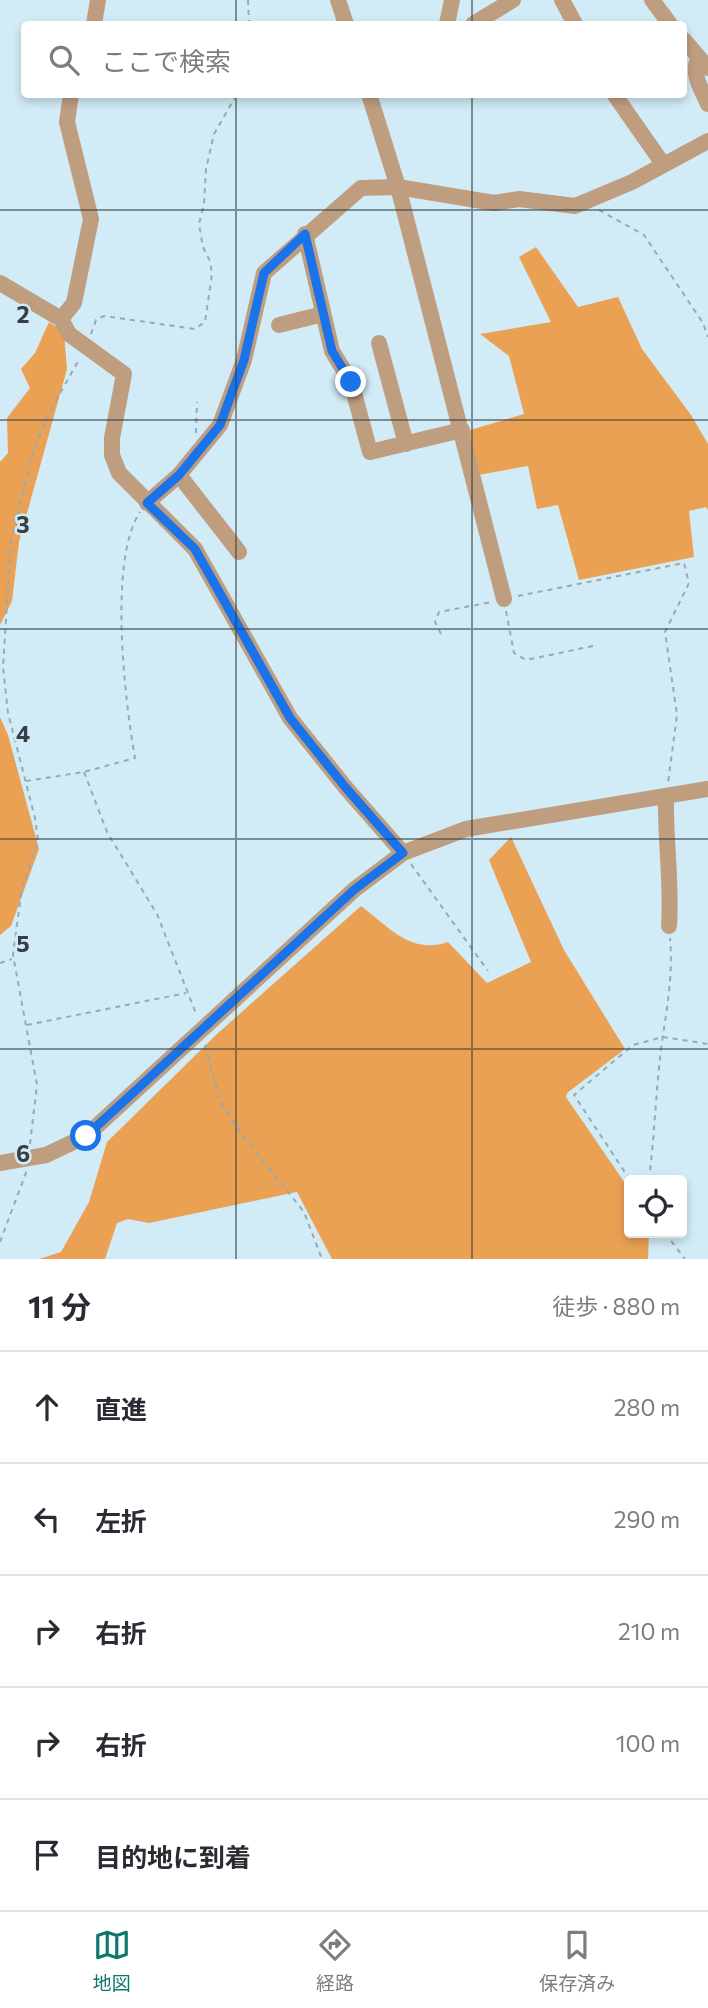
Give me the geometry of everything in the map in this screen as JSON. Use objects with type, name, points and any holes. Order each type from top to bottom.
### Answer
[{"type":"street","points":[[94,21],[97,0]]},
{"type":"street","points":[[338,0],[345,21]]},
{"type":"street","points":[[448,21],[452,0]]},
{"type":"street","points":[[478,21],[513,0]]},
{"type":"street","points":[[562,0],[573,21]]},
{"type":"street","points":[[652,0],[668,21]]},
{"type":"street","points":[[687,44],[703,63],[696,76],[708,104]]},
{"type":"street","points":[[61,319],[74,303],[91,219],[67,122],[70,98]]},
{"type":"street","points":[[370,98],[398,187],[503,599]]},
{"type":"street","points":[[617,98],[663,164]]},
{"type":"street","points":[[147,503],[179,475],[220,425],[233,396],[264,273],[305,234],[361,188],[398,187],[494,203],[519,200],[575,206],[632,182],[708,141]]},
{"type":"street","points":[[305,234],[332,351],[351,382],[370,452],[462,430]]},
{"type":"street","points":[[0,283],[61,319],[69,334],[124,374],[112,454],[119,473],[195,549],[290,718],[403,853]]},
{"type":"street","points":[[279,325],[324,314]]},
{"type":"street","points":[[379,343],[406,444]]},
{"type":"street","points":[[179,475],[239,552]]},
{"type":"street","points":[[0,1163],[28,1160],[86,1136],[345,898],[403,853],[466,829],[708,789]]},
{"type":"street","points":[[666,796],[665,842],[671,887],[669,926]]},
{"type":"path","points":[[248,0],[249,21]]},
{"type":"path","points":[[0,1242],[26,1179],[38,1099],[13,958],[22,887],[38,841],[8,713],[3,667],[11,540],[34,449],[50,411],[87,347],[96,320],[104,316],[195,329],[205,322],[212,274],[199,224],[204,204],[206,169],[214,134],[235,98]]},
{"type":"path","points":[[587,201],[644,235],[703,323],[708,337]]},
{"type":"path","points":[[197,402],[194,428],[204,445]]},
{"type":"path","points":[[26,781],[97,769],[135,758],[121,655],[123,595],[125,562],[132,527],[147,503]]},
{"type":"path","points":[[441,634],[435,622],[439,612],[684,563],[689,583],[665,632],[677,715],[666,796]]},
{"type":"path","points":[[503,599],[514,653],[519,657],[526,660],[593,646]]},
{"type":"path","points":[[403,853],[488,971]]},
{"type":"path","points":[[649,1175],[673,962],[669,926]]},
{"type":"path","points":[[0,962],[13,958]]},
{"type":"path","points":[[26,1025],[187,993]]},
{"type":"path","points":[[627,1175],[574,1095],[633,1045],[663,1037],[708,1044]]},
{"type":"path","points":[[669,1238],[685,1259]]},
{"type":"shaded area","points":[[536,247],[578,307],[618,297],[642,349],[691,415],[708,444],[708,510],[706,507],[689,511],[694,557],[579,580],[558,505],[537,509],[528,466],[478,475],[467,431],[524,414],[509,356],[480,334],[551,322],[519,257]]},
{"type":"shaded area","points":[[49,322],[64,332],[67,369],[19,542],[12,601],[0,625],[0,462],[8,453],[7,418],[30,388],[21,369],[35,353]]},
{"type":"shaded area","points":[[0,717],[8,735],[39,849],[11,926],[0,935]]},
{"type":"shaded area","points":[[511,837],[564,950],[625,1049],[567,1093],[566,1097],[624,1182],[624,1238],[649,1238],[648,1259],[332,1259],[297,1192],[149,1223],[128,1219],[117,1223],[105,1259],[39,1259],[61,1252],[89,1202],[107,1142],[217,1034],[361,906],[391,930],[412,942],[435,945],[448,942],[487,983],[531,962],[489,860]]},
{"type":"route","points":[[86,1136],[355,889],[403,853],[290,718],[195,549],[147,503],[179,475],[220,425],[233,396],[244,360],[264,273],[305,234],[332,351],[351,382]]}]
